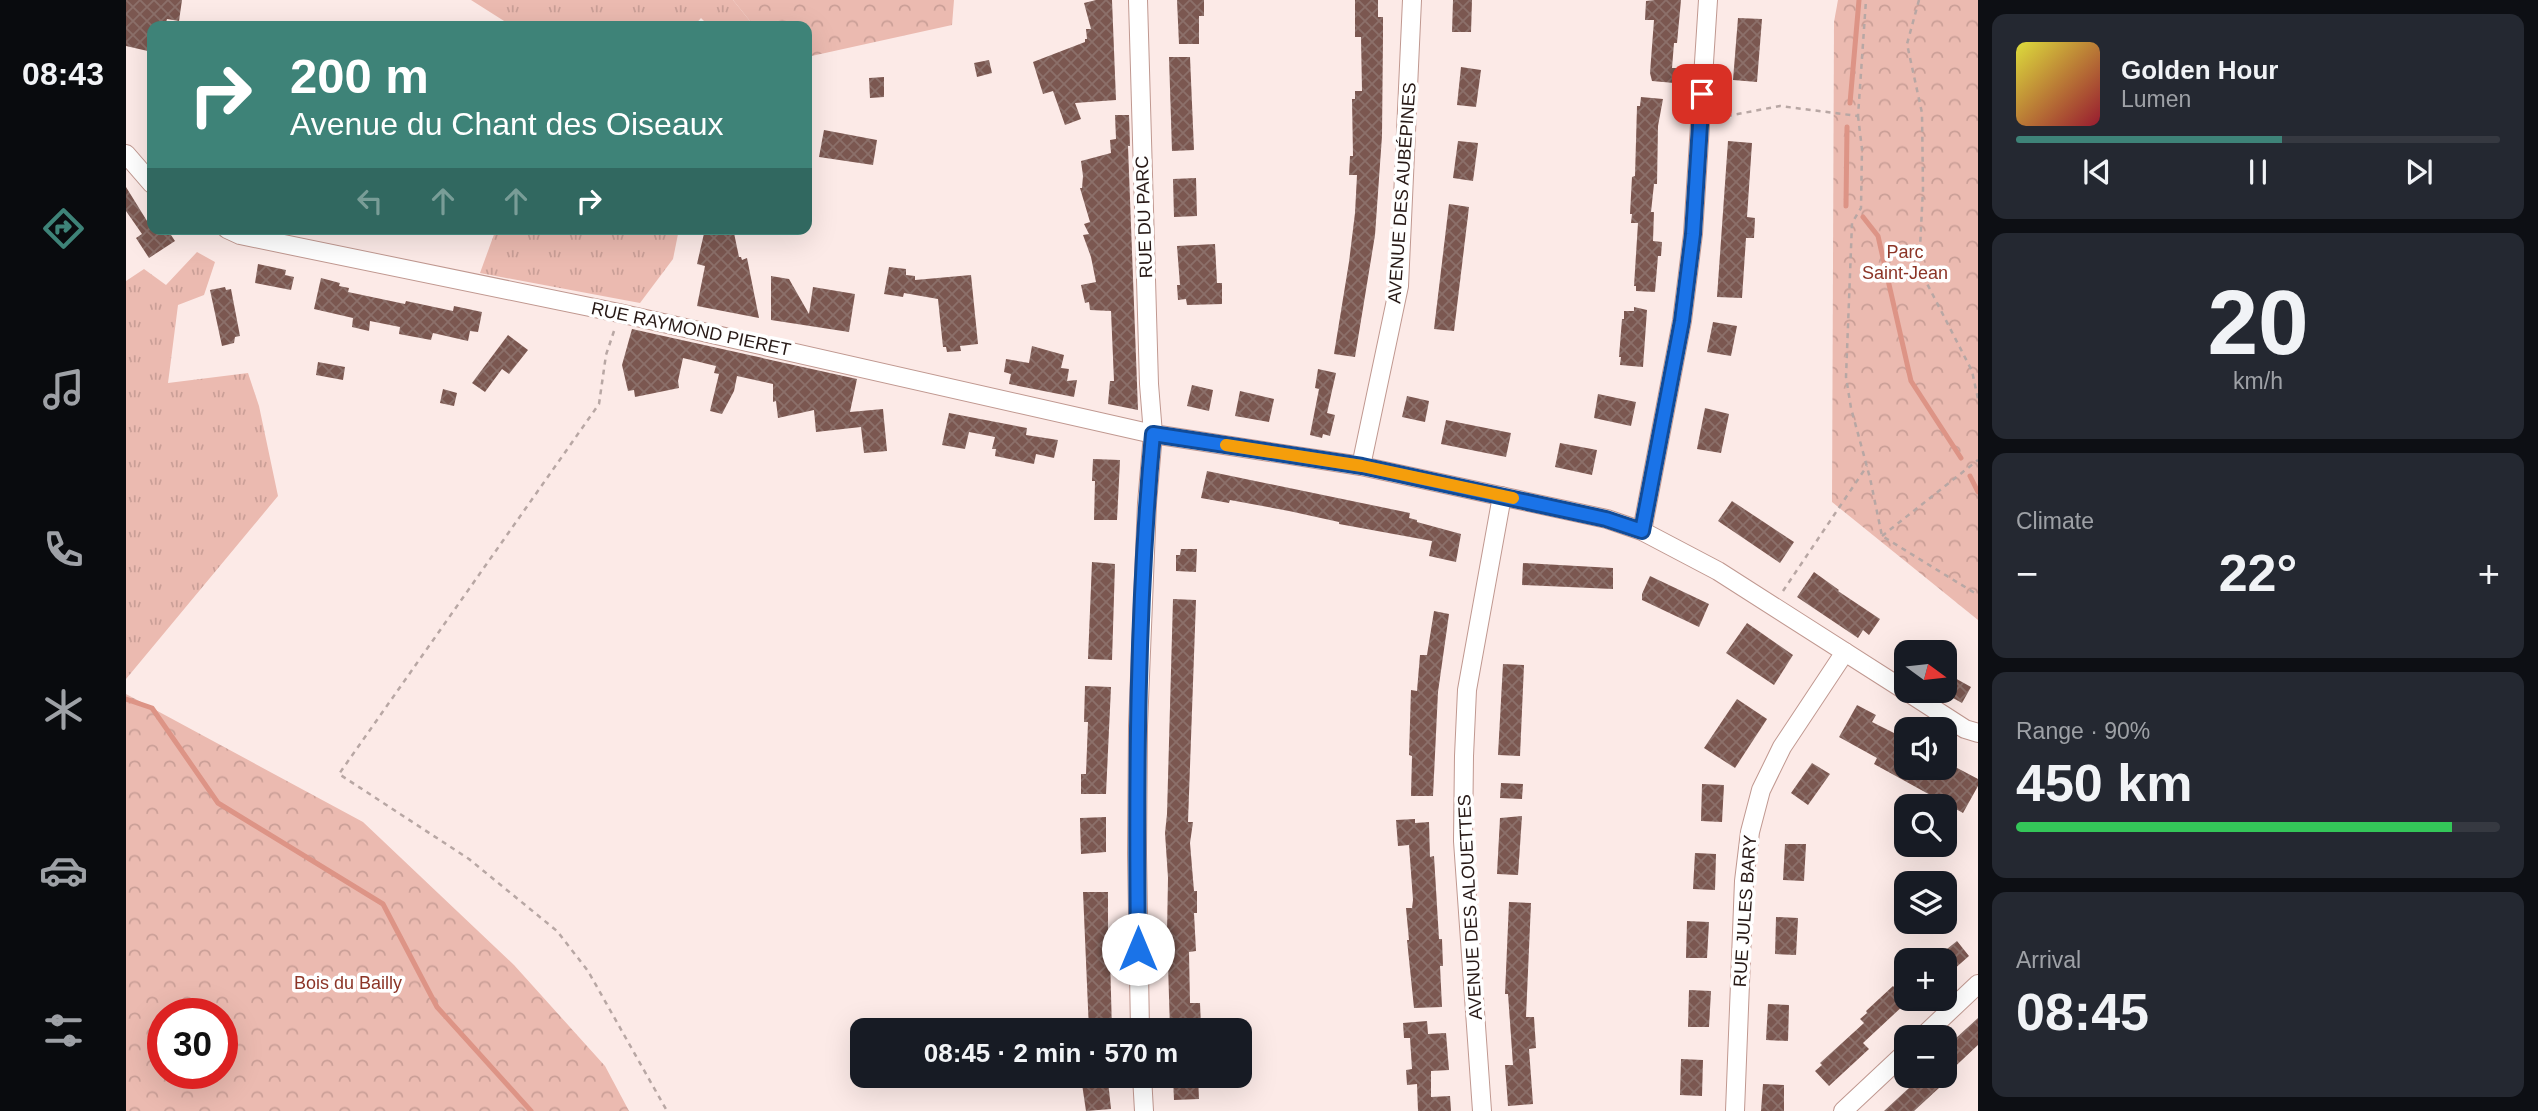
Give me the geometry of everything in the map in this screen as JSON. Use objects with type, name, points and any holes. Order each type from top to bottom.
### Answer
[{"type":"street","name":"RUE DU PARC","points":[[1138,0],[1149,384],[1153,434],[1147,503],[1139,726],[1137,854],[1140,1018]]},
{"type":"street","name":"AVENUE DES AUBÉPINES","points":[[1362,466],[1399,286],[1412,0]]},
{"type":"street","points":[[1642,531],[1682,321],[1693,234],[1709,0]]},
{"type":"street","points":[[126,154],[147,178]]},
{"type":"street","name":"RUE RAYMOND PIERET","points":[[240,235],[619,313],[1153,434],[1362,466],[1606,519],[1642,531],[1718,570],[1894,683]]},
{"type":"street","name":"AVENUE DES ALOUETTES","points":[[1482,1111],[1463,841],[1464,756],[1467,690],[1502,496]]},
{"type":"street","name":"RUE JULES BARY","points":[[1735,1111],[1744,881],[1750,832],[1760,790],[1782,747],[1845,652]]},
{"type":"street","name":"RUE RAYMOND PIERET","points":[[1926,704],[1965,729],[1978,733]]},
{"type":"street","points":[[1935,1025],[1978,984]]},
{"type":"street","points":[[1843,1111],[1894,1063]]},
{"type":"street","points":[[1143,1088],[1144,1111]]},
{"type":"path","points":[[1866,0],[1858,116],[1862,149],[1861,208],[1852,223],[1846,377],[1851,408],[1882,536],[1978,595]]},
{"type":"path","points":[[1919,0],[1908,44],[1922,113],[1923,189],[1919,268],[1972,371],[1978,399]]},
{"type":"path","points":[[1700,117],[1716,118],[1780,106],[1858,116]]},
{"type":"path","points":[[619,313],[606,355],[599,404],[339,774],[469,859],[557,931],[588,971],[667,1111]]},
{"type":"path","points":[[1882,536],[1978,460]]},
{"type":"path","points":[[1773,605],[1867,466]]},
{"type":"green space","points":[[471,0],[733,0],[750,21],[704,21],[701,18],[698,21],[504,21]]},
{"type":"green space","points":[[733,0],[954,0],[952,25],[812,56],[812,21],[750,21]]},
{"type":"green space","name":"Parc Saint-Jean","points":[[1838,0],[1978,0],[1978,620],[1832,502],[1834,22]]},
{"type":"green space","points":[[494,235],[678,235],[673,259],[640,303],[480,273]]},
{"type":"green space","points":[[197,252],[215,262],[204,295],[178,305],[168,383],[248,373],[259,406],[278,496],[126,679],[126,281],[144,269],[166,285]]},
{"type":"green space","name":"Bois du Bailly","points":[[126,694],[363,822],[514,965],[605,1066],[629,1111],[126,1111]]},
{"type":"building","points":[[126,0],[182,0],[179,21],[147,21],[147,51],[126,46]]},
{"type":"building","points":[[1112,0],[1116,100],[1075,103],[1081,119],[1065,125],[1053,91],[1043,94],[1033,62],[1085,42],[1086,29],[1091,29],[1084,3]]},
{"type":"building","points":[[1177,0],[1204,0],[1204,16],[1199,16],[1199,44],[1179,44]]},
{"type":"building","points":[[1355,0],[1378,0],[1378,17],[1383,17],[1383,37],[1382,136],[1375,235],[1355,357],[1334,354],[1355,213],[1357,175],[1349,175],[1350,156],[1353,156],[1352,99],[1355,99],[1355,91],[1362,91],[1361,37],[1355,37]]},
{"type":"building","points":[[1453,0],[1472,0],[1471,32],[1452,32]]},
{"type":"building","points":[[1681,0],[1677,43],[1674,43],[1674,83],[1652,81],[1650,73],[1654,20],[1645,20],[1646,1]]},
{"type":"building","points":[[1738,18],[1762,19],[1757,82],[1733,80]]},
{"type":"building","points":[[1169,57],[1190,57],[1194,150],[1172,151]]},
{"type":"building","points":[[989,60],[992,73],[977,77],[974,63]]},
{"type":"building","points":[[1461,67],[1481,70],[1476,107],[1457,105]]},
{"type":"building","points":[[884,77],[884,97],[870,98],[869,78]]},
{"type":"building","points":[[1641,97],[1663,99],[1658,126],[1657,184],[1654,184],[1651,212],[1654,212],[1653,241],[1662,242],[1655,292],[1636,291],[1634,286],[1638,223],[1631,223],[1630,214],[1632,177],[1635,176],[1637,106],[1640,106]]},
{"type":"building","points":[[1115,115],[1129,115],[1138,410],[1108,404],[1110,381],[1114,381],[1111,311],[1090,310],[1089,302],[1085,303],[1081,285],[1096,282],[1083,235],[1089,234],[1084,224],[1090,222],[1080,188],[1083,176],[1081,161],[1111,153],[1110,140],[1116,139]]},
{"type":"building","points":[[824,130],[877,140],[873,165],[819,157]]},
{"type":"building","points":[[1458,141],[1478,143],[1473,181],[1453,178]]},
{"type":"building","points":[[1728,141],[1752,143],[1747,217],[1755,218],[1754,238],[1746,238],[1742,298],[1717,297]]},
{"type":"building","points":[[1196,178],[1197,216],[1174,217],[1173,179]]},
{"type":"building","points":[[126,187],[147,221],[147,235],[171,235],[175,241],[149,258],[136,238],[142,234],[126,211]]},
{"type":"building","points":[[1449,204],[1469,207],[1454,331],[1434,329]]},
{"type":"building","points":[[704,235],[734,235],[739,257],[742,260],[747,258],[759,318],[697,306],[705,266],[697,264]]},
{"type":"building","points":[[1215,244],[1217,283],[1222,283],[1222,304],[1187,305],[1186,299],[1178,300],[1177,285],[1180,285],[1177,246]]},
{"type":"building","points":[[258,264],[286,270],[285,275],[294,277],[291,290],[255,283]]},
{"type":"building","points":[[889,267],[906,269],[906,275],[915,276],[915,280],[971,275],[978,344],[960,346],[961,351],[947,352],[946,347],[943,347],[938,299],[904,293],[903,297],[884,294]]},
{"type":"building","points":[[771,276],[789,279],[809,314],[813,287],[855,294],[849,332],[771,320]]},
{"type":"building","points":[[321,278],[340,283],[339,286],[349,288],[348,292],[405,304],[406,301],[453,311],[454,306],[482,312],[478,332],[470,331],[468,341],[433,333],[431,340],[399,334],[400,327],[370,321],[369,331],[352,327],[353,318],[314,309]]},
{"type":"building","points":[[225,287],[226,290],[231,289],[240,336],[235,337],[234,343],[222,346],[210,290]]},
{"type":"building","points":[[1634,307],[1647,310],[1643,367],[1620,365],[1622,319],[1624,311],[1634,311]]},
{"type":"building","points":[[1713,322],[1737,326],[1731,356],[1707,352]]},
{"type":"building","points":[[632,329],[857,379],[850,412],[883,409],[887,451],[864,453],[861,427],[816,432],[814,410],[778,418],[776,401],[773,402],[773,384],[737,376],[734,391],[722,414],[710,411],[719,374],[714,373],[716,366],[683,358],[679,388],[635,397],[634,390],[628,391],[622,365]]},
{"type":"building","points":[[508,335],[528,350],[509,374],[502,369],[485,392],[472,383]]},
{"type":"building","points":[[1032,346],[1064,355],[1061,368],[1069,369],[1067,381],[1077,380],[1074,397],[1009,384],[1011,374],[1004,372],[1006,359],[1029,363]]},
{"type":"building","points":[[318,362],[345,367],[343,380],[316,375]]},
{"type":"building","points":[[1318,369],[1336,373],[1327,413],[1335,415],[1330,436],[1323,434],[1322,438],[1310,435],[1319,389],[1315,388]]},
{"type":"building","points":[[1192,385],[1213,390],[1209,411],[1187,406]]},
{"type":"building","points":[[443,389],[457,393],[454,406],[440,403]]},
{"type":"building","points":[[1240,391],[1274,399],[1269,422],[1235,416]]},
{"type":"building","points":[[1598,394],[1636,402],[1631,426],[1594,418]]},
{"type":"building","points":[[1407,396],[1429,401],[1425,422],[1402,417]]},
{"type":"building","points":[[1705,408],[1729,414],[1721,453],[1697,449]]},
{"type":"building","points":[[949,413],[1027,428],[1026,435],[1058,440],[1054,458],[1036,454],[1034,464],[995,456],[996,449],[992,449],[995,437],[969,432],[965,449],[942,445]]},
{"type":"building","points":[[1446,420],[1511,433],[1506,457],[1441,444]]},
{"type":"building","points":[[1560,443],[1597,450],[1592,475],[1555,467]]},
{"type":"building","points":[[1093,459],[1120,460],[1117,520],[1094,520]]},
{"type":"building","points":[[1207,471],[1410,513],[1409,518],[1417,522],[1461,534],[1456,562],[1429,556],[1432,541],[1230,500],[1229,503],[1201,498]]},
{"type":"building","points":[[1732,501],[1794,542],[1780,563],[1718,521]]},
{"type":"building","points":[[1181,549],[1197,549],[1196,572],[1176,571],[1176,555],[1180,555]]},
{"type":"building","points":[[1092,562],[1115,564],[1112,660],[1088,659]]},
{"type":"building","points":[[1523,563],[1613,568],[1613,589],[1522,585]]},
{"type":"building","points":[[1814,572],[1880,619],[1869,635],[1863,630],[1858,638],[1797,597]]},
{"type":"building","points":[[1650,576],[1709,604],[1699,627],[1642,600]]},
{"type":"building","points":[[1173,599],[1196,600],[1188,822],[1193,822],[1190,843],[1194,891],[1197,891],[1197,913],[1194,913],[1196,951],[1189,952],[1190,1003],[1200,1003],[1201,1018],[1170,1018],[1165,833]]},
{"type":"building","points":[[1434,611],[1449,614],[1438,692],[1433,796],[1411,796],[1411,690],[1417,691],[1420,655],[1427,655]]},
{"type":"building","points":[[1747,623],[1793,655],[1774,685],[1726,653]]},
{"type":"building","points":[[1503,664],[1524,665],[1520,756],[1498,755]]},
{"type":"building","points":[[1957,679],[1971,687],[1962,703],[1957,700]]},
{"type":"building","points":[[1085,686],[1111,687],[1106,794],[1081,794],[1081,774],[1086,774],[1088,722],[1084,722]]},
{"type":"building","points":[[1737,699],[1767,719],[1735,768],[1704,748]]},
{"type":"building","points":[[1857,705],[1876,715],[1872,722],[1894,733],[1894,775],[1874,764],[1877,758],[1839,737]]},
{"type":"building","points":[[1812,763],[1830,774],[1808,805],[1791,793]]},
{"type":"building","points":[[1957,768],[1978,779],[1978,786],[1963,813],[1957,810],[1957,794],[1928,794],[1903,780],[1957,780]]},
{"type":"building","points":[[1501,783],[1523,784],[1522,799],[1500,798]]},
{"type":"building","points":[[1702,784],[1724,785],[1722,822],[1701,821]]},
{"type":"building","points":[[1522,816],[1518,875],[1497,874],[1500,818]]},
{"type":"building","points":[[1106,817],[1106,852],[1081,854],[1080,818]]},
{"type":"building","points":[[1415,819],[1415,823],[1429,822],[1430,857],[1434,856],[1439,939],[1442,939],[1442,1007],[1414,1008],[1406,908],[1412,908],[1413,900],[1409,845],[1398,846],[1396,820]]},
{"type":"building","points":[[1785,844],[1806,844],[1804,881],[1783,880]]},
{"type":"building","points":[[1695,853],[1716,854],[1715,890],[1693,889]]},
{"type":"building","points":[[1083,892],[1108,892],[1112,1018],[1088,1018]]},
{"type":"building","points":[[1509,902],[1531,903],[1526,1017],[1534,1017],[1536,1048],[1529,1049],[1533,1104],[1508,1106],[1505,1065],[1513,1065],[1508,994],[1505,994]]},
{"type":"building","points":[[1776,917],[1798,918],[1796,955],[1775,954]]},
{"type":"building","points":[[1687,921],[1709,922],[1707,958],[1686,958]]},
{"type":"building","points":[[1957,941],[1969,956],[1957,967],[1957,948],[1948,948]]},
{"type":"building","points":[[1893,986],[1894,1011],[1897,1011],[1863,1043],[1869,1049],[1829,1086],[1815,1071],[1822,1065],[1820,1063],[1864,1023],[1860,1019],[1866,1011]]},
{"type":"building","points":[[1689,990],[1711,991],[1709,1027],[1688,1027]]},
{"type":"building","points":[[1768,1004],[1789,1005],[1788,1041],[1766,1040]]},
{"type":"building","points":[[1978,1018],[1978,1045],[1957,1065],[1957,1037]]},
{"type":"building","points":[[1427,1021],[1428,1034],[1446,1033],[1449,1070],[1431,1071],[1431,1097],[1450,1096],[1451,1111],[1418,1111],[1417,1084],[1407,1085],[1406,1070],[1412,1069],[1410,1038],[1404,1038],[1403,1023]]},
{"type":"building","points":[[1681,1059],[1703,1060],[1702,1096],[1680,1095]]},
{"type":"building","points":[[1763,1084],[1784,1085],[1784,1111],[1761,1111]]},
{"type":"building","points":[[1083,1088],[1109,1088],[1111,1109],[1086,1111]]},
{"type":"building","points":[[1173,1088],[1198,1088],[1199,1099],[1174,1100]]},
{"type":"building","points":[[1909,1088],[1939,1088],[1914,1111],[1884,1111]]},
{"type":"waterway","points":[[1850,103],[1859,0]]},
{"type":"waterway","points":[[1846,206],[1847,127]]},
{"type":"waterway","points":[[1863,217],[1878,236],[1911,381],[1961,458]]},
{"type":"waterway","points":[[1970,476],[1978,492]]},
{"type":"waterway","points":[[126,699],[152,708],[218,803],[383,904],[437,1007],[531,1111]]},
{"type":"slow traffic","points":[[1226,445],[1362,466],[1513,498]]},
{"type":"route","points":[[1138,949],[1139,726],[1147,503],[1153,434],[1362,466],[1606,519],[1642,531],[1682,321],[1693,234],[1702,94]]}]
